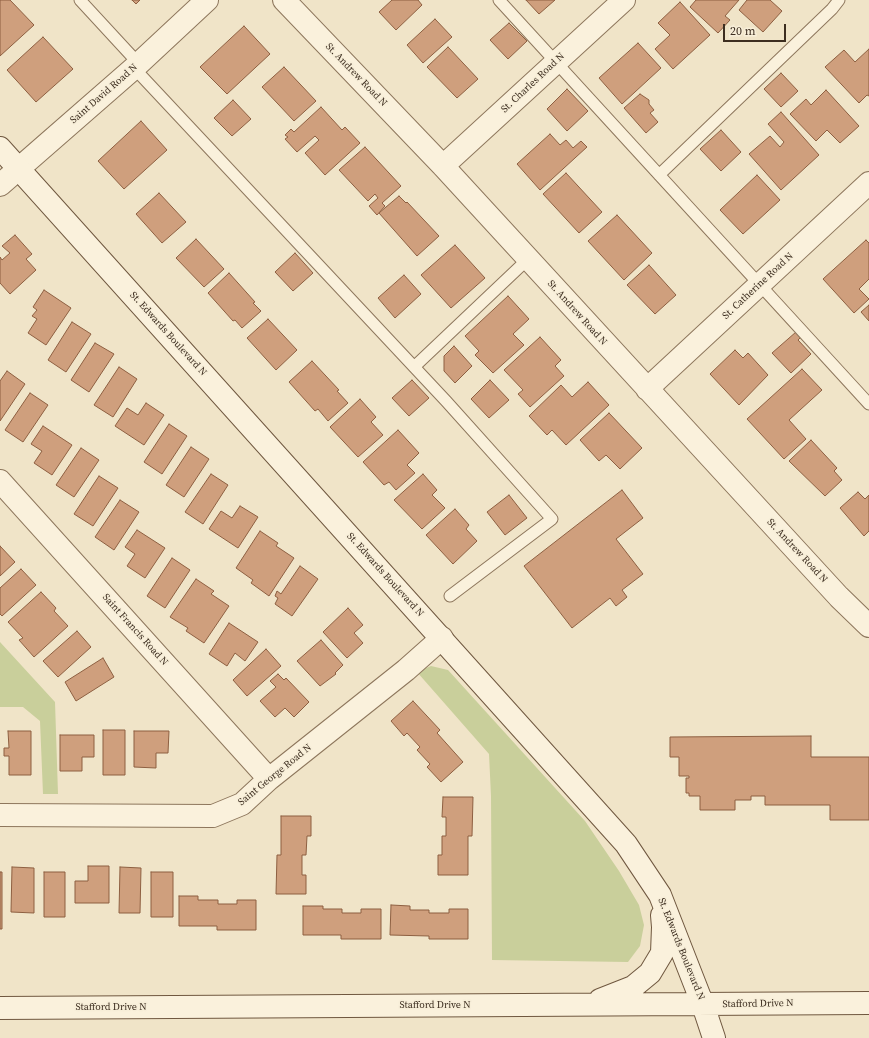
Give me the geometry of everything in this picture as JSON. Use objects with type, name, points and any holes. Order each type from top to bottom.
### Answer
[{"type":"street","name":"Saint David Road N","points":[[0,185],[136,66],[207,0]]},
{"type":"street","name":"St. Andrew Road N","points":[[284,0],[443,166],[834,591],[869,626]]},
{"type":"street","name":"St. Charles Road N","points":[[443,166],[624,0]]},
{"type":"street","name":"St. Edwards Boulevard N","points":[[0,148],[626,844],[660,895],[703,1005],[714,1038]]},
{"type":"street","name":"St. Catherine Road N","points":[[647,389],[869,183]]},
{"type":"street","name":"Saint Francis Road N","points":[[0,481],[269,780]]},
{"type":"street","name":"Saint George Road N","points":[[0,815],[213,816],[242,804],[269,780],[406,670],[442,638]]},
{"type":"street","points":[[590,1004],[633,986],[650,974],[662,953],[663,927],[660,895]]},
{"type":"street","name":"Stafford Drive N","points":[[0,1008],[869,1003]]},
{"type":"lane","points":[[80,0],[136,66],[552,519],[450,596]]},
{"type":"lane","points":[[499,0],[869,404]]},
{"type":"lane","points":[[659,175],[832,9],[839,0]]},
{"type":"lane","points":[[414,367],[528,259]]},
{"type":"green space","points":[[0,642],[55,702],[58,794],[43,794],[40,721],[23,707],[0,707]]},
{"type":"green space","points":[[431,666],[448,670],[585,821],[619,871],[639,905],[644,925],[640,946],[628,962],[492,960],[491,796],[489,754],[417,672]]},
{"type":"building","points":[[0,0],[10,0],[34,25],[0,56]]},
{"type":"building","points":[[132,0],[140,0],[136,4]]},
{"type":"building","points":[[392,0],[418,0],[422,5],[396,30],[379,12]]},
{"type":"building","points":[[526,0],[555,0],[539,14]]},
{"type":"building","points":[[696,0],[739,0],[725,16],[730,20],[718,33],[690,7]]},
{"type":"building","points":[[747,0],[770,0],[782,11],[763,32],[739,10]]},
{"type":"building","points":[[680,2],[710,35],[673,69],[655,49],[670,35],[658,23]]},
{"type":"building","points":[[435,19],[452,37],[423,63],[407,45]]},
{"type":"building","points":[[509,23],[527,41],[508,59],[490,40]]},
{"type":"building","points":[[244,26],[270,54],[227,94],[200,67]]},
{"type":"building","points":[[43,37],[73,69],[36,102],[7,70]]},
{"type":"building","points":[[638,43],[661,68],[622,104],[599,78]]},
{"type":"building","points":[[448,47],[478,79],[457,98],[427,67]]},
{"type":"building","points":[[869,49],[869,96],[867,95],[859,103],[825,67],[844,50],[855,62]]},
{"type":"building","points":[[284,67],[316,101],[294,121],[262,87]]},
{"type":"building","points":[[781,73],[798,91],[781,107],[764,89]]},
{"type":"building","points":[[567,89],[588,111],[567,131],[547,109]]},
{"type":"building","points":[[826,90],[859,126],[840,143],[827,130],[816,141],[790,114],[806,99],[811,105]]},
{"type":"building","points":[[640,94],[649,100],[649,104],[654,110],[650,113],[658,122],[646,133],[624,108]]},
{"type":"building","points":[[233,100],[251,119],[232,136],[214,118]]},
{"type":"building","points":[[321,107],[342,130],[345,127],[360,143],[325,175],[305,153],[319,140],[315,136],[297,152],[285,139],[288,137],[285,135],[291,129],[294,132]]},
{"type":"building","points":[[781,112],[819,155],[781,190],[749,154],[770,136],[780,147],[784,142],[768,124]]},
{"type":"building","points":[[141,121],[167,150],[124,189],[98,161]]},
{"type":"building","points":[[721,130],[741,152],[721,171],[700,149]]},
{"type":"building","points":[[550,134],[560,145],[566,140],[573,148],[581,141],[587,147],[540,190],[517,164]]},
{"type":"building","points":[[365,147],[401,186],[382,203],[385,206],[377,215],[369,206],[378,198],[375,194],[368,201],[339,170]]},
{"type":"building","points":[[566,173],[602,212],[579,233],[543,194]]},
{"type":"building","points":[[757,175],[780,200],[743,234],[720,210]]},
{"type":"building","points":[[159,193],[186,222],[162,243],[136,214]]},
{"type":"building","points":[[399,196],[406,203],[407,202],[439,236],[417,256],[379,213]]},
{"type":"building","points":[[617,215],[652,253],[624,280],[588,241]]},
{"type":"building","points":[[15,235],[32,254],[26,259],[36,270],[10,294],[0,283],[0,257],[2,260],[10,253],[2,246]]},
{"type":"building","points":[[196,239],[224,269],[204,287],[176,258]]},
{"type":"building","points":[[866,240],[869,243],[869,279],[859,289],[869,299],[854,313],[823,279]]},
{"type":"building","points":[[455,245],[485,278],[451,308],[421,275]]},
{"type":"building","points":[[295,253],[313,273],[293,291],[275,272]]},
{"type":"building","points":[[649,265],[676,295],[655,314],[627,285]]},
{"type":"building","points":[[229,273],[255,302],[253,303],[261,311],[242,328],[235,320],[233,321],[208,293]]},
{"type":"building","points":[[404,275],[421,294],[395,318],[378,298]]},
{"type":"building","points":[[44,290],[71,308],[46,345],[28,333],[37,319],[32,316],[37,310],[33,307]]},
{"type":"building","points":[[508,296],[529,319],[513,334],[524,345],[493,373],[475,355],[479,351],[465,336]]},
{"type":"building","points":[[869,305],[869,321],[861,312]]},
{"type":"building","points":[[268,319],[297,350],[276,370],[247,338]]},
{"type":"building","points":[[72,322],[91,334],[66,372],[48,360]]},
{"type":"building","points":[[796,332],[801,337],[798,340],[811,354],[791,373],[772,353]]},
{"type":"building","points":[[540,337],[561,360],[555,366],[564,376],[530,407],[518,394],[523,390],[504,370]]},
{"type":"building","points":[[95,343],[114,354],[89,392],[71,380]]},
{"type":"building","points":[[454,346],[472,366],[455,383],[444,371],[444,356]]},
{"type":"building","points":[[735,350],[743,358],[748,353],[768,375],[739,405],[710,374]]},
{"type":"building","points":[[312,361],[339,390],[337,391],[348,403],[328,421],[318,409],[315,411],[289,382]]},
{"type":"building","points":[[119,367],[137,379],[113,417],[94,405]]},
{"type":"building","points":[[802,369],[822,390],[789,420],[806,439],[784,459],[747,419]]},
{"type":"building","points":[[7,371],[25,384],[0,421],[0,381]]},
{"type":"building","points":[[412,380],[429,398],[409,416],[392,398]]},
{"type":"building","points":[[490,380],[509,400],[489,418],[471,399]]},
{"type":"building","points":[[588,382],[609,405],[566,445],[552,430],[547,435],[529,416],[561,385],[572,397]]},
{"type":"building","points":[[30,393],[48,405],[23,442],[5,430]]},
{"type":"building","points":[[360,399],[376,417],[371,422],[383,435],[358,457],[330,427]]},
{"type":"building","points":[[146,403],[164,415],[144,445],[115,426],[127,408],[138,415]]},
{"type":"building","points":[[609,413],[642,448],[620,469],[606,455],[599,461],[580,440]]},
{"type":"building","points":[[169,424],[187,436],[162,474],[144,462]]},
{"type":"building","points":[[43,426],[72,445],[52,475],[34,463],[42,451],[31,444]]},
{"type":"building","points":[[398,430],[419,453],[407,465],[415,473],[396,490],[389,482],[384,485],[363,462]]},
{"type":"building","points":[[811,440],[837,468],[834,471],[842,480],[825,496],[789,461]]},
{"type":"building","points":[[191,447],[209,459],[184,497],[166,485]]},
{"type":"building","points":[[81,448],[99,460],[74,497],[56,485]]},
{"type":"building","points":[[211,474],[228,485],[203,524],[185,512]]},
{"type":"building","points":[[423,474],[437,490],[432,495],[445,508],[422,529],[394,500]]},
{"type":"building","points":[[99,476],[118,488],[93,526],[74,514]]},
{"type":"building","points":[[622,490],[643,518],[616,539],[643,574],[622,590],[627,597],[616,606],[610,598],[572,628],[524,566]]},
{"type":"building","points":[[858,492],[865,499],[869,495],[869,531],[864,536],[840,508]]},
{"type":"building","points":[[509,495],[527,518],[505,535],[487,512]]},
{"type":"building","points":[[120,500],[139,512],[114,550],[95,537]]},
{"type":"building","points":[[240,506],[258,517],[238,548],[209,529],[221,511],[232,518]]},
{"type":"building","points":[[455,509],[469,525],[466,529],[477,541],[453,564],[426,535]]},
{"type":"building","points":[[137,530],[165,548],[145,578],[127,566],[135,554],[125,547]]},
{"type":"building","points":[[260,531],[278,543],[276,546],[294,558],[269,596],[251,583],[253,580],[236,568]]},
{"type":"building","points":[[0,546],[15,562],[0,576]]},
{"type":"building","points":[[172,558],[190,570],[165,608],[147,596]]},
{"type":"building","points":[[300,566],[318,579],[292,616],[275,604],[278,598],[275,596],[277,591],[281,594]]},
{"type":"building","points":[[21,569],[36,585],[2,616],[0,614],[0,588]]},
{"type":"building","points":[[196,579],[214,591],[211,594],[229,606],[204,643],[186,631],[188,628],[170,617]]},
{"type":"building","points":[[41,592],[56,608],[54,611],[68,626],[34,657],[19,640],[23,638],[8,622]]},
{"type":"building","points":[[348,608],[363,625],[354,633],[363,643],[347,658],[323,632]]},
{"type":"building","points":[[229,623],[258,642],[245,661],[235,653],[227,666],[209,654]]},
{"type":"building","points":[[77,631],[91,647],[58,677],[43,661]]},
{"type":"building","points":[[321,640],[343,665],[335,673],[336,674],[320,686],[297,661]]},
{"type":"building","points":[[266,649],[281,666],[247,696],[233,680]]},
{"type":"building","points":[[103,658],[114,677],[76,701],[65,682]]},
{"type":"building","points":[[278,674],[284,680],[286,678],[309,702],[294,717],[285,708],[275,717],[260,701],[276,687],[270,681]]},
{"type":"building","points":[[413,701],[440,730],[437,733],[463,762],[441,782],[427,767],[430,764],[417,750],[420,747],[407,733],[404,736],[391,721]]},
{"type":"building","points":[[103,730],[125,730],[125,775],[103,775]]},
{"type":"building","points":[[8,731],[31,731],[31,775],[9,775],[9,756],[4,756],[4,748],[9,748]]},
{"type":"building","points":[[134,731],[169,731],[168,753],[156,753],[156,768],[134,767]]},
{"type":"building","points":[[60,735],[94,735],[94,757],[82,757],[82,771],[60,771]]},
{"type":"building","points":[[811,736],[811,757],[869,757],[869,820],[830,820],[830,805],[765,805],[765,796],[751,796],[751,800],[735,800],[735,810],[700,810],[700,796],[689,796],[689,793],[686,793],[686,778],[689,778],[689,776],[679,776],[679,757],[670,757],[670,737]]},
{"type":"building","points":[[443,797],[473,797],[472,836],[468,836],[468,875],[438,875],[438,855],[442,855],[442,836],[446,836],[446,817],[442,817]]},
{"type":"building","points":[[281,816],[311,816],[311,836],[307,836],[306,855],[302,855],[302,875],[306,875],[306,894],[276,894],[277,855],[281,855]]},
{"type":"building","points":[[88,866],[109,866],[109,903],[75,903],[75,881],[88,881]]},
{"type":"building","points":[[12,867],[34,868],[34,913],[11,912]]},
{"type":"building","points":[[120,867],[141,868],[140,913],[119,913]]},
{"type":"building","points":[[0,872],[2,872],[2,929],[0,929]]},
{"type":"building","points":[[44,872],[65,872],[65,917],[44,917]]},
{"type":"building","points":[[151,872],[173,872],[173,917],[151,917]]},
{"type":"building","points":[[179,896],[198,896],[198,900],[218,900],[218,904],[237,904],[237,900],[256,900],[256,930],[217,930],[217,926],[179,926]]},
{"type":"building","points":[[391,905],[410,906],[410,910],[429,910],[429,913],[449,913],[449,909],[468,909],[468,939],[429,939],[429,936],[390,935]]},
{"type":"building","points":[[303,906],[323,906],[323,909],[342,909],[342,913],[361,913],[361,909],[381,909],[381,939],[341,939],[341,935],[303,935]]}]
